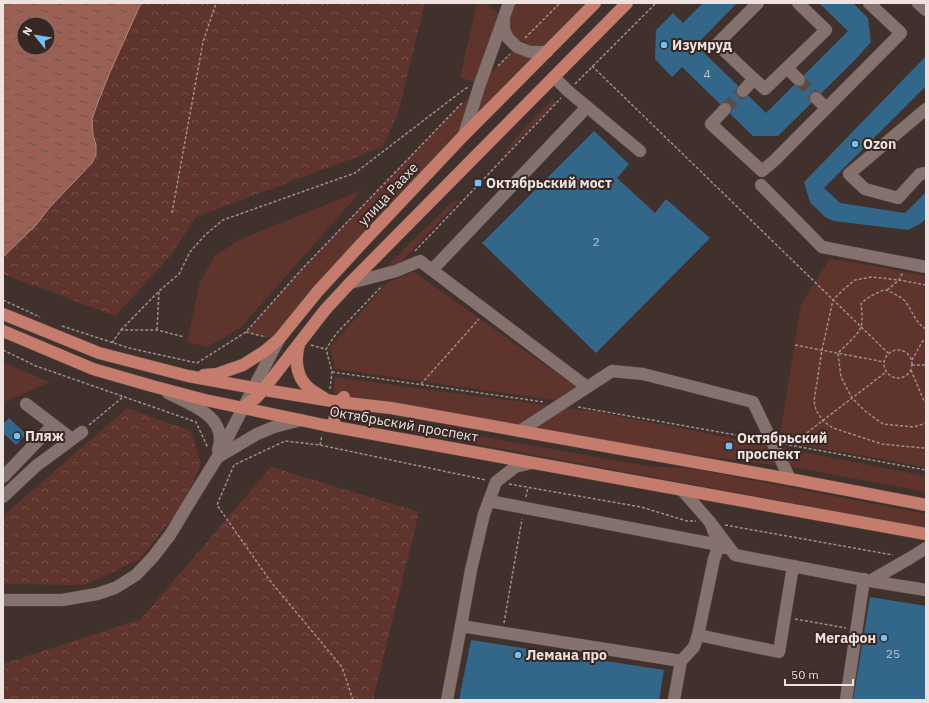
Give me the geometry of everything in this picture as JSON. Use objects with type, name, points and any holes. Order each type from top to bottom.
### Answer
[{"type":"main road","name":"улица Раахе","points":[[188,376],[218,374],[242,365],[265,351],[279,339],[318,291],[364,241],[464,135],[595,3]]},
{"type":"main road","points":[[242,408],[256,398],[258,389],[350,283],[627,3]]},
{"type":"main road","name":"Октябрьский проспект","points":[[3,314],[99,353],[188,376],[333,401],[348,395],[424,406],[434,416],[790,478],[926,505]]},
{"type":"main road","name":"Октябрьский проспект","points":[[3,331],[93,369],[205,400],[301,420],[532,463],[926,534]]},
{"type":"main road","points":[[299,343],[297,368],[300,378],[309,389],[333,401],[333,426]]},
{"type":"street","points":[[758,3],[717,44],[765,89],[826,30],[798,3]]},
{"type":"street","points":[[725,109],[711,124],[762,171],[775,160],[901,33],[869,3]]},
{"type":"street","points":[[918,3],[926,10]]},
{"type":"street","points":[[504,9],[504,30],[508,38],[516,47],[530,52],[547,52]]},
{"type":"street","points":[[464,135],[504,9]]},
{"type":"street","points":[[787,68],[799,80]]},
{"type":"street","points":[[554,77],[568,91],[640,151]]},
{"type":"street","points":[[743,91],[754,79]]},
{"type":"street","points":[[816,98],[826,108]]},
{"type":"street","points":[[432,270],[587,107]]},
{"type":"street","points":[[926,109],[849,174],[864,189],[898,198],[920,174],[926,173]]},
{"type":"street","points":[[762,185],[822,247],[926,267]]},
{"type":"street","points":[[350,283],[396,271],[416,257],[587,387]]},
{"type":"street","points":[[258,389],[279,339]]},
{"type":"street","points":[[520,431],[612,371],[643,374],[753,402],[790,478]]},
{"type":"street","points":[[152,386],[204,410],[212,418],[218,428],[220,440],[216,458]]},
{"type":"street","points":[[26,404],[72,439]]},
{"type":"street","points":[[3,600],[62,600],[90,595],[115,588],[136,575],[153,557],[170,535],[216,458],[242,408]]},
{"type":"street","points":[[216,458],[274,427],[301,420]]},
{"type":"street","points":[[3,476],[53,425]]},
{"type":"street","points":[[5,492],[36,466],[82,432]]},
{"type":"street","points":[[447,700],[471,570],[484,514],[496,482],[515,468],[532,463]]},
{"type":"street","points":[[682,490],[710,522],[735,555],[926,590]]},
{"type":"street","points":[[489,501],[719,545],[731,550]]},
{"type":"street","points":[[674,700],[681,661],[694,647],[698,635],[714,559],[719,545],[710,522]]},
{"type":"street","points":[[867,580],[926,548]]},
{"type":"street","points":[[698,635],[779,652],[793,566]]},
{"type":"street","points":[[846,700],[856,630],[867,580]]},
{"type":"street","points":[[461,626],[681,661]]},
{"type":"path","points":[[172,213],[203,42],[216,3]]},
{"type":"path","points":[[496,68],[560,3]]},
{"type":"path","points":[[416,257],[568,91],[656,3]]},
{"type":"path","points":[[592,66],[888,353]]},
{"type":"path","points":[[112,343],[121,330],[159,291],[179,274],[190,252],[205,235],[223,220],[355,173],[466,88],[475,89],[480,84]]},
{"type":"path","points":[[63,326],[129,348],[196,363],[246,332],[302,269],[465,100]]},
{"type":"path","points":[[838,353],[861,327],[861,304],[875,294],[883,290],[887,290],[899,280],[908,264]]},
{"type":"path","points":[[396,271],[336,334],[326,349],[332,372],[562,404],[926,470]]},
{"type":"path","points":[[926,285],[872,277],[855,280],[833,300],[822,350],[814,401],[816,410],[823,421],[833,428],[882,444],[926,448]]},
{"type":"path","points":[[887,290],[900,296],[907,304],[919,324],[926,329]]},
{"type":"path","points":[[157,330],[159,291]]},
{"type":"path","points":[[3,300],[42,318]]},
{"type":"path","points":[[421,384],[486,311]]},
{"type":"path","points":[[121,330],[157,330],[184,338]]},
{"type":"path","points":[[246,332],[279,339]]},
{"type":"path","points":[[912,360],[922,342],[926,338]]},
{"type":"path","points":[[795,345],[884,362]]},
{"type":"path","points":[[897,349],[910,355],[912,365],[908,374],[904,377],[894,378],[886,372],[884,362],[888,353],[897,349]]},
{"type":"path","points":[[3,350],[36,366],[196,422],[208,448]]},
{"type":"path","points":[[838,353],[841,377],[852,398],[882,424],[914,427],[926,423]]},
{"type":"path","points":[[912,365],[926,365]]},
{"type":"path","points":[[911,370],[926,403]]},
{"type":"path","points":[[791,445],[886,372]]},
{"type":"path","points":[[82,432],[123,397]]},
{"type":"path","points":[[353,700],[342,667],[271,582],[217,505],[234,465],[285,441],[320,445],[496,482],[641,507],[688,521],[710,522],[910,558]]},
{"type":"path","points":[[502,632],[528,487]]},
{"type":"path","points":[[785,618],[856,630]]},
{"type":"green space","points":[[141,3],[425,3],[398,113],[383,147],[196,217],[171,255],[115,316],[3,274],[3,257],[36,225],[50,207],[92,163],[96,155],[96,145],[93,135],[92,119],[110,72]]},
{"type":"green space","points":[[477,3],[485,3],[504,19],[509,3],[595,3],[279,339],[246,332],[302,269],[480,85],[460,77]],"holes":[[[504,30],[516,47],[481,83]]]},
{"type":"green space","points":[[552,100],[557,101],[496,164],[520,133]]},
{"type":"green space","points":[[362,190],[240,328],[207,347],[187,342],[200,282],[215,256],[239,240]]},
{"type":"green space","points":[[460,200],[398,265],[385,268],[452,202]]},
{"type":"green space","points":[[830,259],[926,276],[926,467],[779,441],[801,304]]},
{"type":"green space","points":[[414,272],[576,387],[555,400],[335,369],[330,347],[388,282]]},
{"type":"green space","points":[[3,362],[50,382],[7,401],[3,406]]},
{"type":"green space","points":[[335,377],[597,412],[926,476],[926,492],[798,468],[617,445],[393,405],[333,393]]},
{"type":"green space","points":[[127,408],[191,431],[201,464],[181,507],[140,559],[85,585],[3,584],[3,516]]},
{"type":"green space","points":[[344,412],[647,466],[695,469],[926,514],[926,528],[342,419]]},
{"type":"green space","points":[[271,467],[419,512],[373,700],[3,700],[3,664],[141,619]]},
{"type":"water","points":[[3,3],[141,3],[110,72],[92,119],[96,155],[92,163],[50,207],[36,225],[3,257]]},
{"type":"building","points":[[703,3],[737,3],[696,45],[766,113],[848,31],[819,3],[853,3],[868,18],[871,42],[855,60],[778,136],[753,136],[682,67],[672,77],[655,59],[656,30],[673,13],[683,23]]},
{"type":"building","points":[[926,56],[926,86],[824,188],[840,203],[905,213],[926,192],[926,219],[908,230],[834,221],[825,217],[810,202],[804,182]]},
{"type":"building","points":[[594,131],[629,164],[617,178],[655,213],[666,199],[710,238],[596,353],[482,243]]},
{"type":"building","points":[[9,418],[26,434],[16,445],[3,433],[3,424]]},
{"type":"building","points":[[870,597],[926,606],[926,700],[853,700]]},
{"type":"building","name":"Лемана про","points":[[471,640],[664,670],[659,700],[459,700]]},
{"type":"tunnel","points":[[799,80],[816,98]]},
{"type":"tunnel","points":[[725,109],[743,91]]},
{"type":"place","name":"Изумруд","points":[[664,45]]},
{"type":"place","name":"Ozon","points":[[855,144]]},
{"type":"place","name":"Октябрьский мост","points":[[478,183]]},
{"type":"place","name":"Пляж","points":[[17,436]]},
{"type":"place","name":"Октябрьский проспект","points":[[729,446]]},
{"type":"place","name":"Мегафон","points":[[884,638]]},
{"type":"place","name":"Лемана про","points":[[518,655]]}]
